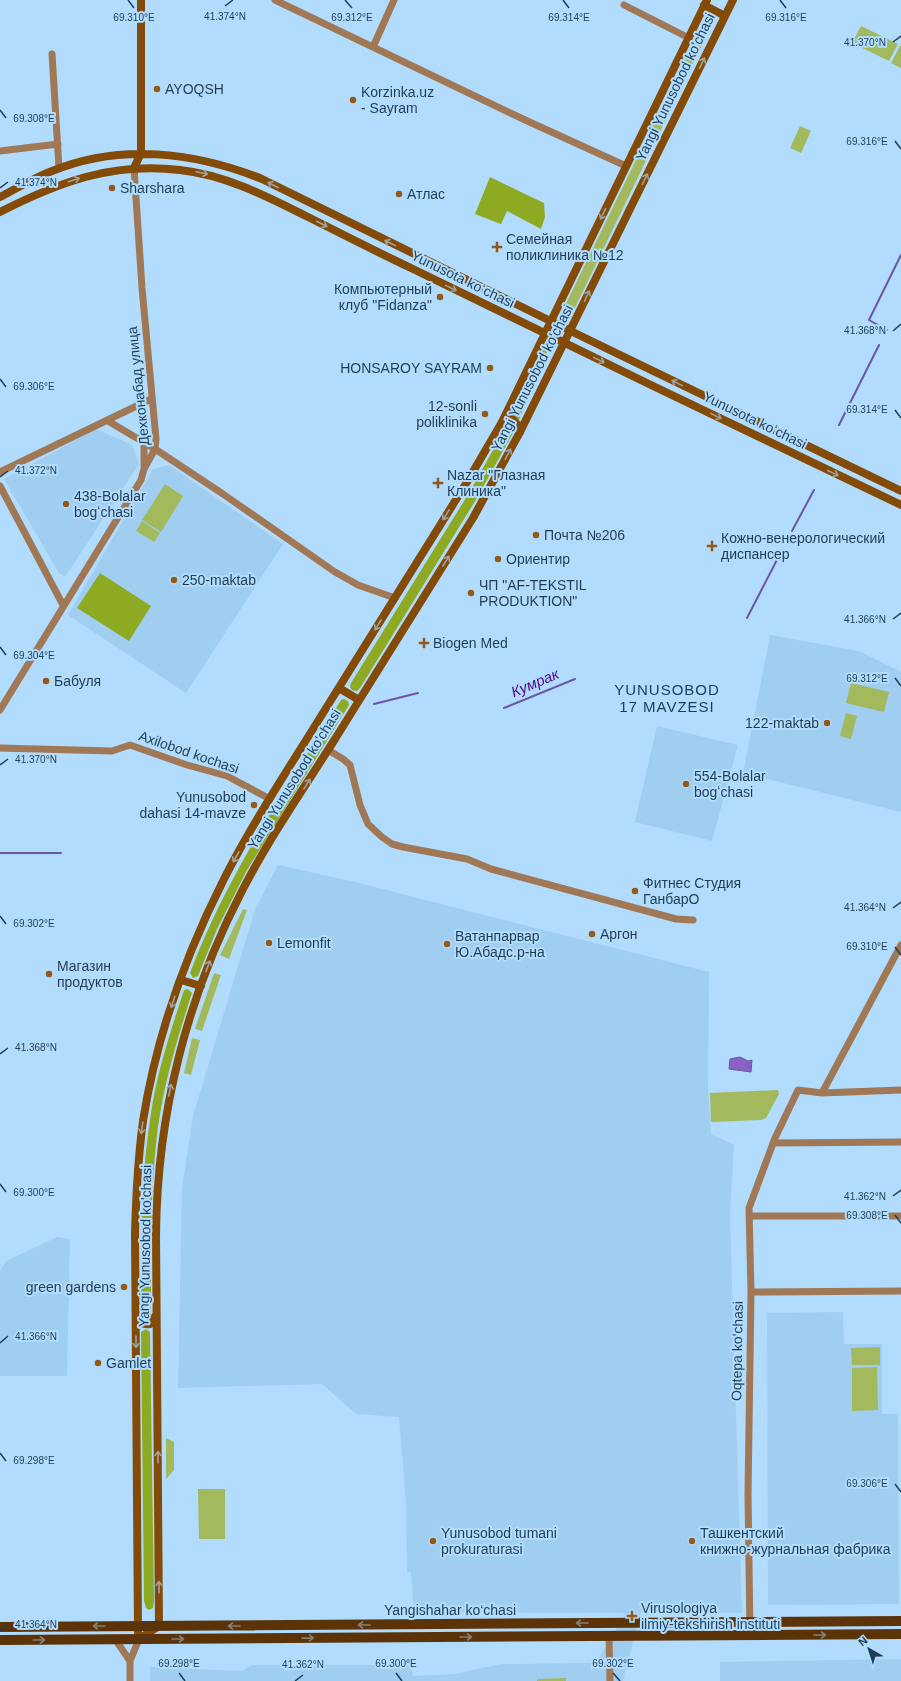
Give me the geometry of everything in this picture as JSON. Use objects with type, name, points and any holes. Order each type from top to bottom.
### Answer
[{"type":"main road","points":[[140,0],[141,153],[149,168]]},
{"type":"main road","name":"Yangi Yunusobod ko'chasi","points":[[159,1626],[156,1208],[163,1131],[176,1064],[201,986],[221,934],[244,887],[266,848],[473,518],[520,432],[733,0]]},
{"type":"main road","points":[[706,3],[725,16]]},
{"type":"main road","name":"Yangi Yunusobod ko'chasi","points":[[138,1639],[136,1213],[140,1141],[145,1109],[157,1059],[181,980],[196,940],[217,892],[237,854],[487,450],[706,3]]},
{"type":"main road","name":"Дехконабад улица","points":[[134,168],[141,153]]},
{"type":"main road","name":"Yunusota koʻchasi","points":[[0,197],[59,168],[97,158],[141,153],[170,155],[237,169],[262,179],[570,331],[901,491]]},
{"type":"main road","name":"Yunusota koʻchasi","points":[[0,212],[38,194],[77,179],[100,173],[134,168],[197,172],[239,184],[564,343],[901,505]]},
{"type":"main road","points":[[502,422],[506,419],[512,419],[518,425],[520,432]]},
{"type":"main road","points":[[339,688],[359,700]]},
{"type":"main road","points":[[181,980],[201,986]]},
{"type":"main road","points":[[136,1318],[141,1323],[150,1324],[156,1315]]},
{"type":"main road","points":[[901,1621],[898,1627],[901,1634]]},
{"type":"main road","name":"Yangishahar ko‘chasi","points":[[0,1627],[901,1621]]},
{"type":"main road","points":[[797,1622],[800,1628],[797,1635]]},
{"type":"main road","points":[[608,1623],[609,1636]]},
{"type":"main road","points":[[438,1624],[435,1630],[438,1637]]},
{"type":"main road","points":[[138,1639],[159,1626]]},
{"type":"main road","name":"Yangishahar ko‘chasi","points":[[0,1640],[901,1634]]},
{"type":"street","points":[[275,0],[626,166]]},
{"type":"street","points":[[373,47],[394,0]]},
{"type":"street","points":[[624,5],[688,38]]},
{"type":"street","points":[[52,54],[59,168]]},
{"type":"street","points":[[0,151],[58,144]]},
{"type":"street","name":"Дехконабад улица","points":[[134,168],[151,399],[156,439],[155,449],[224,494],[335,572],[365,588],[395,598]]},
{"type":"street","points":[[0,472],[151,399]]},
{"type":"street","points":[[108,421],[155,449],[144,468]]},
{"type":"street","points":[[0,710],[141,480],[144,468],[144,443]]},
{"type":"street","points":[[0,486],[63,605]]},
{"type":"street","name":"Axilobod kochasi","points":[[0,748],[112,751],[130,745],[187,766],[227,776],[270,799]]},
{"type":"street","points":[[328,750],[344,759],[350,765],[360,805],[368,824],[374,831],[392,844],[467,859],[490,869],[676,919],[693,920]]},
{"type":"street","points":[[822,1093],[901,945]]},
{"type":"street","points":[[822,1093],[900,1088]]},
{"type":"street","name":"Oqtepa ko'chasi","points":[[750,1635],[748,1494],[751,1292],[749,1208],[773,1143],[798,1090],[822,1093]]},
{"type":"street","points":[[773,1143],[901,1142]]},
{"type":"street","points":[[749,1216],[901,1216]]},
{"type":"street","points":[[751,1292],[901,1291]]},
{"type":"street","points":[[609,1636],[610,1681]]},
{"type":"street","points":[[115,1639],[130,1661]]},
{"type":"street","points":[[130,1681],[130,1661],[138,1639]]},
{"type":"shaded area","name":"438-Bolalar bogʻchasi","points":[[96,429],[132,445],[139,464],[65,577],[59,573],[4,479]]},
{"type":"shaded area","name":"250-maktab","points":[[169,465],[283,544],[186,693],[68,615],[153,469]]},
{"type":"shaded area","name":"122-maktab","points":[[770,635],[859,651],[901,672],[901,812],[743,773]]},
{"type":"shaded area","name":"554-Bolalar bogʻchasi","points":[[657,726],[738,745],[712,841],[635,822]]},
{"type":"shaded area","points":[[278,865],[359,883],[709,972],[708,1088],[711,1134],[734,1145],[730,1215],[742,1613],[641,1612],[623,1681],[150,1681],[150,1667],[242,1671],[252,1665],[411,1665],[413,1676],[454,1674],[501,1664],[591,1663],[591,1671],[626,1613],[414,1612],[411,1572],[407,1572],[406,1504],[399,1417],[356,1414],[322,1384],[178,1388],[182,1188],[193,1116],[255,909]]},
{"type":"shaded area","points":[[740,1057],[748,1061],[752,1060],[751,1072],[729,1069],[730,1059]]},
{"type":"shaded area","points":[[57,1237],[70,1239],[67,1376],[0,1376],[0,1271],[6,1261]]},
{"type":"shaded area","points":[[843,1312],[844,1344],[882,1344],[882,1414],[898,1414],[899,1604],[768,1605],[767,1313]]},
{"type":"shaded area","points":[[901,1659],[901,1681],[720,1681],[720,1662]]},
{"type":"green space","points":[[707,14],[712,14],[715,18],[570,318],[563,325],[560,323],[561,314]]},
{"type":"green space","points":[[861,26],[898,44],[889,61],[852,43]]},
{"type":"green space","points":[[901,46],[901,68],[891,63]]},
{"type":"green space","points":[[800,126],[811,131],[801,153],[790,148]]},
{"type":"green space","points":[[490,177],[544,203],[545,217],[541,229],[507,211],[501,224],[475,214]]},
{"type":"green space","points":[[547,342],[551,343],[528,394],[519,420],[511,415]]},
{"type":"green space","points":[[508,425],[513,427],[514,431],[477,498],[360,688],[357,691],[352,690],[350,687],[351,683],[469,493]]},
{"type":"green space","points":[[165,484],[183,496],[161,532],[142,520]]},
{"type":"green space","points":[[142,521],[160,533],[154,542],[136,531]]},
{"type":"green space","points":[[100,573],[151,606],[129,641],[77,608]]},
{"type":"green space","points":[[851,683],[889,692],[884,712],[846,703]]},
{"type":"green space","points":[[344,699],[348,701],[349,705],[247,870],[217,929],[198,976],[193,978],[190,973],[221,902],[259,833],[299,766],[341,700]]},
{"type":"green space","points":[[846,713],[857,716],[851,739],[840,736]]},
{"type":"green space","points":[[243,909],[247,910],[229,959],[220,955]]},
{"type":"green space","points":[[214,973],[221,975],[202,1031],[195,1029]]},
{"type":"green space","points":[[188,989],[192,993],[180,1030],[165,1087],[158,1125],[152,1209],[151,1318],[146,1320],[141,1317],[141,1266],[143,1190],[147,1138],[154,1098],[169,1036],[184,990]]},
{"type":"green space","points":[[192,1038],[200,1040],[191,1075],[184,1073]]},
{"type":"green space","points":[[778,1090],[779,1094],[766,1118],[761,1120],[711,1122],[710,1093]]},
{"type":"green space","points":[[146,1329],[150,1332],[154,1601],[153,1608],[149,1610],[146,1608],[144,1601],[141,1332]]},
{"type":"green space","points":[[880,1347],[880,1365],[852,1365],[851,1348]]},
{"type":"green space","points":[[877,1367],[878,1410],[852,1411],[852,1368]]},
{"type":"green space","points":[[166,1438],[174,1442],[174,1470],[166,1479]]},
{"type":"green space","points":[[198,1489],[225,1489],[225,1539],[199,1539]]},
{"type":"green space","points":[[566,1678],[566,1681],[537,1681],[537,1679]]},
{"type":"waterway","name":"Кумрак","points":[[887,330],[869,320],[901,255]]},
{"type":"waterway","name":"Кумрак","points":[[839,425],[879,345]]},
{"type":"waterway","name":"Кумрак","points":[[792,531],[814,490]]},
{"type":"waterway","name":"Кумрак","points":[[747,618],[782,550]]},
{"type":"waterway","name":"Кумрак","points":[[504,708],[575,679]]},
{"type":"waterway","name":"Кумрак","points":[[374,704],[418,693]]},
{"type":"waterway","points":[[0,853],[61,853]]},
{"type":"place","name":"AYOQSH","points":[[157,89]]},
{"type":"place","name":"Korzinka.uz - Sayram","points":[[353,100]]},
{"type":"place","name":"Sharshara","points":[[112,188]]},
{"type":"place","name":"Атлас","points":[[399,194]]},
{"type":"place","name":"Семейная поликлиника №12","points":[[497,247]]},
{"type":"place","name":"Компьютерный клуб \"Fidanza\"","points":[[440,297]]},
{"type":"place","name":"HONSAROY SAYRAM","points":[[490,368]]},
{"type":"place","name":"12-sonli poliklinika","points":[[485,414]]},
{"type":"place","name":"Nazar \"Глазная Клиника\"","points":[[438,483]]},
{"type":"place","name":"438-Bolalar bogʻchasi","points":[[66,504]]},
{"type":"place","name":"Почта №206","points":[[536,535]]},
{"type":"place","name":"Кожно-венерологический диспансер","points":[[712,546]]},
{"type":"place","name":"Ориентир","points":[[498,559]]},
{"type":"place","name":"250-maktab","points":[[174,580]]},
{"type":"place","name":"ЧП \"AF-TEKSTIL PRODUKTION\"","points":[[471,593]]},
{"type":"place","name":"Biogen Med","points":[[424,643]]},
{"type":"place","name":"Бабуля","points":[[46,681]]},
{"type":"place","name":"122-maktab","points":[[827,723]]},
{"type":"place","name":"554-Bolalar bogʻchasi","points":[[686,784]]},
{"type":"place","name":"Yunusobod dahasi 14-mavze","points":[[254,805]]},
{"type":"place","name":"Фитнес Студия ГанбарО","points":[[635,891]]},
{"type":"place","name":"Аргон","points":[[592,934]]},
{"type":"place","name":"Lemonfit","points":[[269,943]]},
{"type":"place","name":"Ватанпарвар Ю.Абадс.р-на","points":[[447,944]]},
{"type":"place","name":"Магазин продуктов","points":[[49,974]]},
{"type":"place","name":"green gardens","points":[[124,1287]]},
{"type":"place","name":"Gamlet","points":[[98,1363]]},
{"type":"place","name":"Yunusobod tumani prokuraturasi","points":[[433,1541]]},
{"type":"place","name":"Ташкентский книжно-журнальная фабрика","points":[[692,1541]]},
{"type":"place","name":"Virusologiya ilmiy-tekshirish instituti","points":[[632,1616]]},
{"type":"district","name":"YUNUSOBOD 17 MAVZESI","points":[[667,698]]}]
